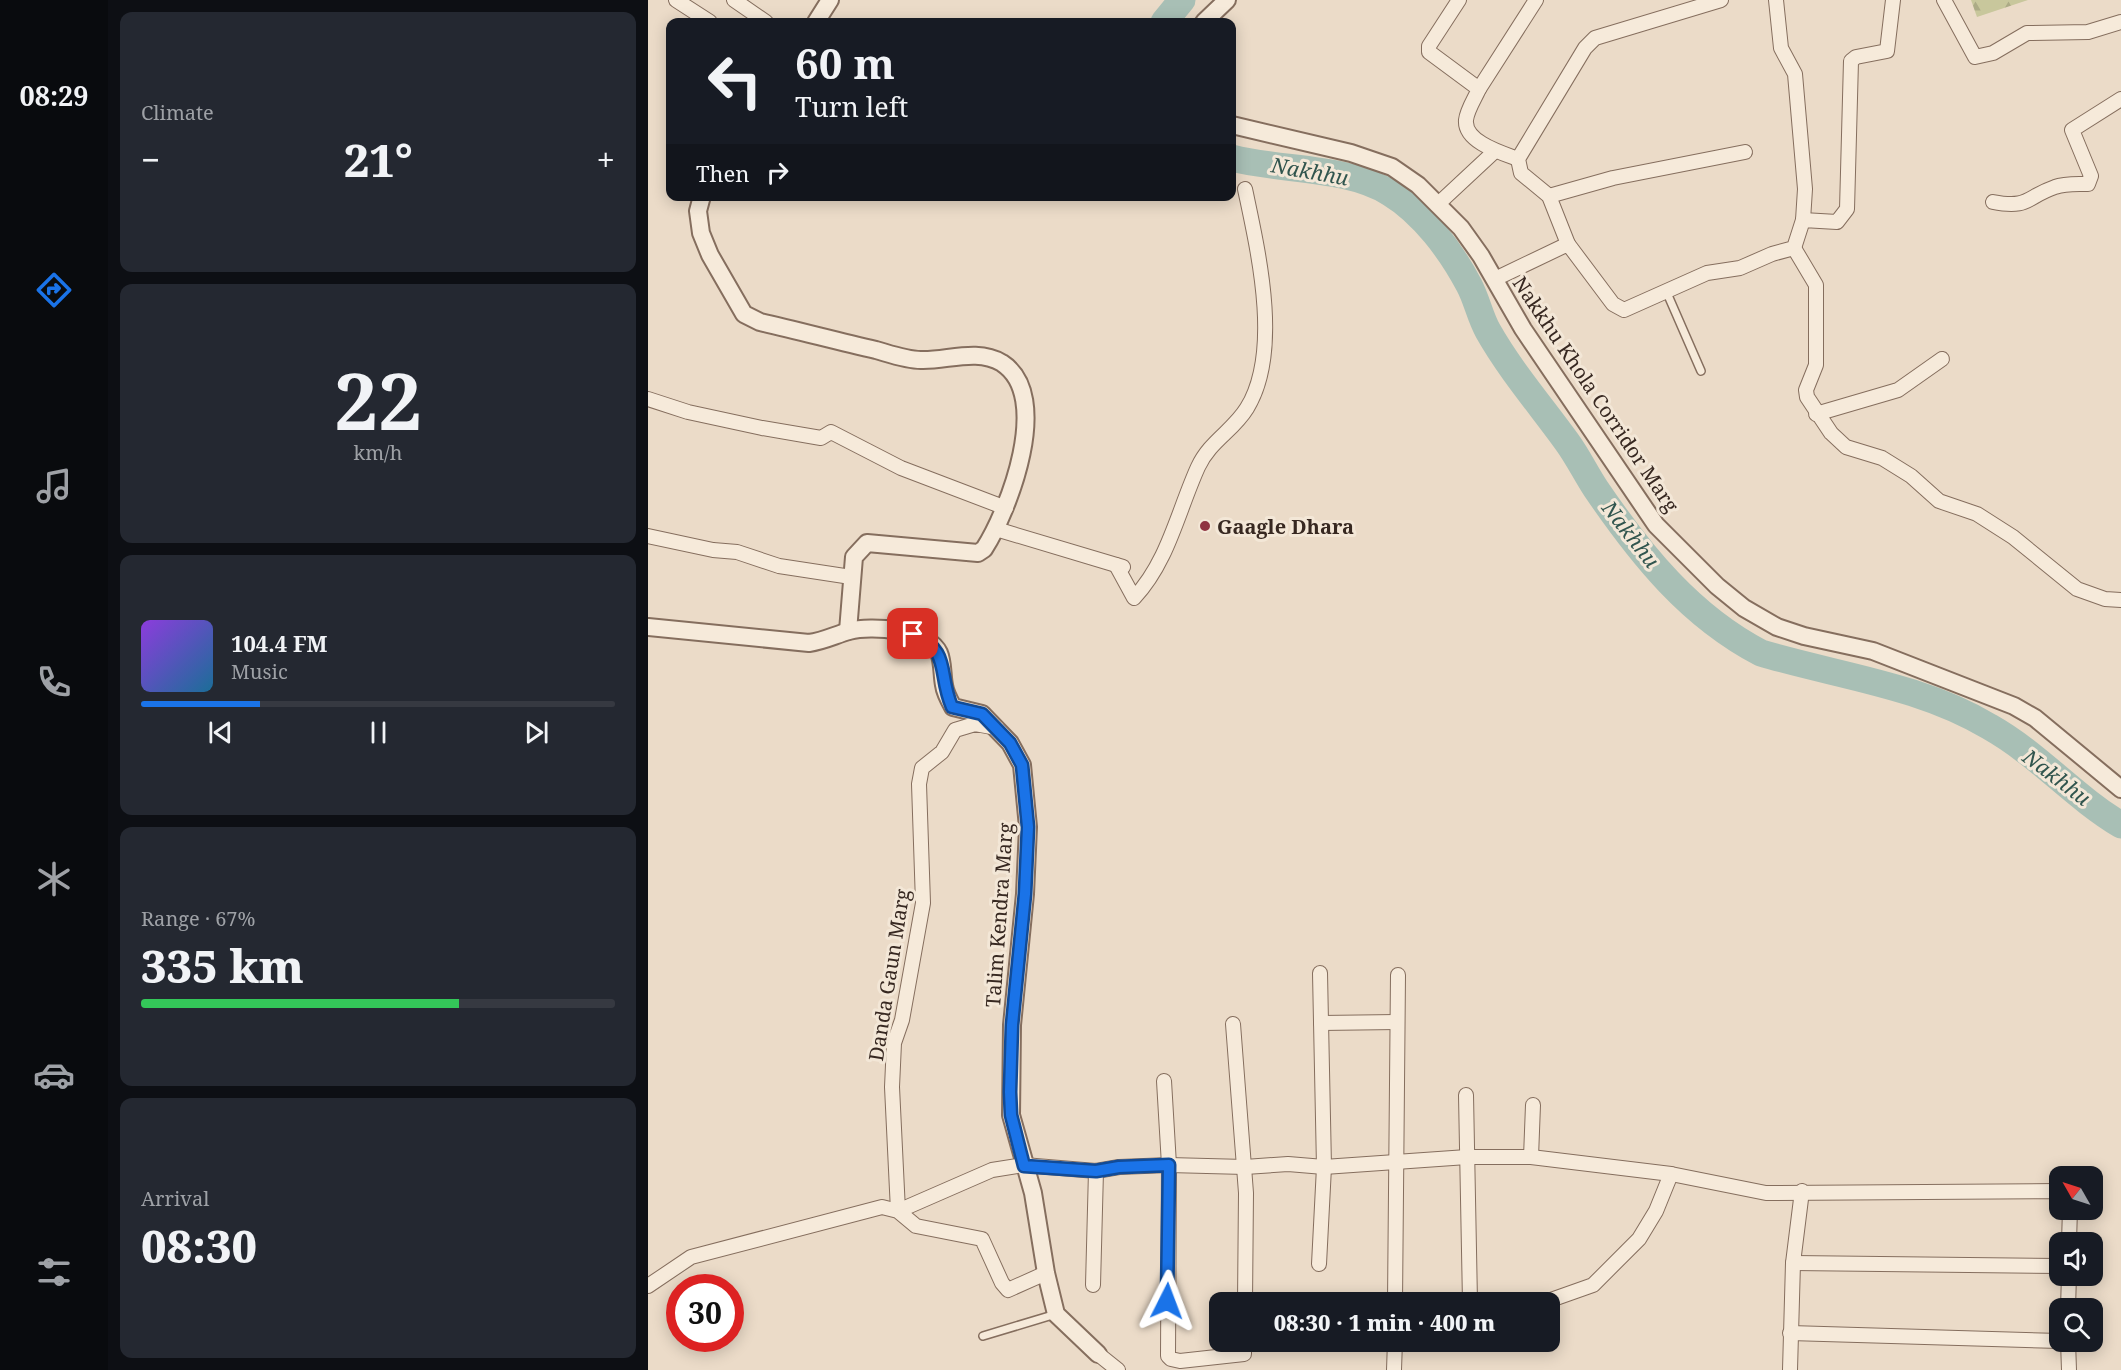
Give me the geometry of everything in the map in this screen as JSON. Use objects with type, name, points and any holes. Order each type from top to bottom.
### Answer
[{"type":"street","points":[[676,0],[704,18]]},
{"type":"street","points":[[734,0],[760,18]]},
{"type":"street","points":[[819,18],[830,0]]},
{"type":"street","points":[[1208,18],[1227,0]]},
{"type":"street","points":[[1459,0],[1430,46],[1429,52],[1479,89]]},
{"type":"street","points":[[1518,159],[1495,151],[1467,128],[1466,119],[1479,89],[1536,0]]},
{"type":"street","points":[[1721,0],[1595,38],[1585,48],[1518,159],[1521,173],[1549,196],[1568,244],[1613,304],[1624,310],[1707,273],[1740,268],[1772,254],[1794,248]]},
{"type":"street","points":[[1776,0],[1781,48],[1795,74],[1804,189],[1803,220],[1794,248],[1816,285],[1816,364],[1806,390],[1816,414],[1846,447],[1882,458],[1911,476],[1940,501],[1977,514],[2013,537],[2077,589],[2105,599],[2121,600]]},
{"type":"street","points":[[1803,220],[1838,222],[1847,210],[1851,61],[1857,57],[1887,51],[1893,0]]},
{"type":"street","points":[[1944,0],[1975,57],[1993,53],[2026,33],[2088,32],[2121,22]]},
{"type":"street","points":[[1993,202],[2013,206],[2029,202],[2054,187],[2088,184],[2091,176],[2072,130],[2121,99]]},
{"type":"street","name":"Nakkhu Khola Corridor Marg","points":[[1236,126],[1351,153],[1392,167],[1418,185],[1461,228],[1495,279],[1523,329],[1656,525],[1717,586],[1761,620],[1804,636],[1873,651],[2014,706],[2035,718],[2121,789]]},
{"type":"street","points":[[1437,205],[1495,151]]},
{"type":"street","points":[[1549,196],[1612,178],[1745,152]]},
{"type":"street","points":[[996,529],[1120,566],[1134,598],[1147,584],[1184,507],[1197,468],[1206,452],[1246,409],[1262,370],[1263,312],[1257,247],[1245,189]]},
{"type":"street","points":[[701,201],[698,211],[701,233],[729,291],[744,314],[760,322],[920,361],[966,355],[992,359],[1002,363],[1012,373],[1024,394],[1027,417],[1006,507],[984,549],[978,553],[867,543],[854,557],[848,631]]},
{"type":"street","points":[[1495,279],[1568,244]]},
{"type":"street","points":[[1816,414],[1898,390],[1941,359]]},
{"type":"street","points":[[648,399],[762,428],[821,438],[831,432],[901,468],[1006,507]]},
{"type":"street","points":[[648,536],[713,550],[737,552],[779,566],[851,578]]},
{"type":"street","name":"Talim Kendra Marg","points":[[648,627],[809,643],[835,638],[848,631],[897,631],[928,640],[940,654],[944,686],[952,707],[982,714],[997,728],[1022,765],[1028,817],[1025,894],[1012,1025],[1011,1115],[1024,1166],[1034,1193],[1046,1273],[1056,1314]]},
{"type":"street","name":"Danda Gaun Marg","points":[[898,1211],[892,1087],[894,1043],[902,1020],[923,903],[919,784],[922,768],[942,752],[955,730],[975,724],[997,728]]},
{"type":"street","points":[[1319,1264],[1324,1167],[1320,973]]},
{"type":"street","points":[[1395,1292],[1398,975]]},
{"type":"street","points":[[1321,1023],[1397,1023]]},
{"type":"street","points":[[1233,1024],[1245,1167],[1245,1292]]},
{"type":"street","points":[[1164,1081],[1169,1165],[1168,1356],[1180,1361],[1244,1354],[1244,1352]]},
{"type":"street","points":[[1466,1095],[1470,1292]]},
{"type":"street","points":[[1531,1157],[1533,1105]]},
{"type":"street","points":[[898,1211],[993,1170],[1024,1166],[1096,1171],[1119,1167],[1169,1165],[1245,1167],[1288,1164],[1324,1167],[1467,1157],[1531,1157],[1671,1174],[1766,1192],[2049,1191]]},
{"type":"street","points":[[1093,1284],[1096,1171]]},
{"type":"street","points":[[1560,1297],[1593,1285],[1639,1239],[1656,1211],[1671,1174]]},
{"type":"street","points":[[1790,1370],[1793,1263],[1802,1191]]},
{"type":"street","points":[[648,1286],[691,1257],[882,1207],[898,1211],[916,1226],[981,1239],[1002,1283],[1008,1290],[1046,1273]]},
{"type":"street","points":[[1793,1263],[2049,1266]]},
{"type":"street","points":[[1056,1314],[1118,1370]]},
{"type":"street","points":[[1790,1333],[2049,1341]]},
{"type":"street","points":[[1394,1370],[1395,1352]]},
{"type":"street","points":[[2068,1352],[2069,1370]]},
{"type":"lane","points":[[1667,292],[1701,371]]},
{"type":"lane","points":[[982,1336],[1056,1314]]},
{"type":"green space","points":[[1971,0],[2028,0],[1977,17]]},
{"type":"waterway","name":"Nakhhu","points":[[1167,18],[1182,0]]},
{"type":"waterway","name":"Nakhhu","points":[[1236,159],[1354,178],[1390,193],[1414,211],[1454,259],[1469,285],[1485,326],[1516,374],[1571,448],[1613,513],[1669,582],[1712,621],[1761,653],[1907,691],[1963,713],[1990,727],[2024,750],[2087,802],[2121,825]]},
{"type":"place","name":"Gaagle Dhara","points":[[1205,526]]},
{"type":"route","points":[[913,634],[928,640],[940,654],[944,686],[952,707],[982,714],[1010,743],[1022,765],[1028,827],[1025,894],[1012,1025],[1010,1092],[1011,1115],[1024,1166],[1096,1171],[1119,1167],[1169,1165],[1167,1301]]}]
